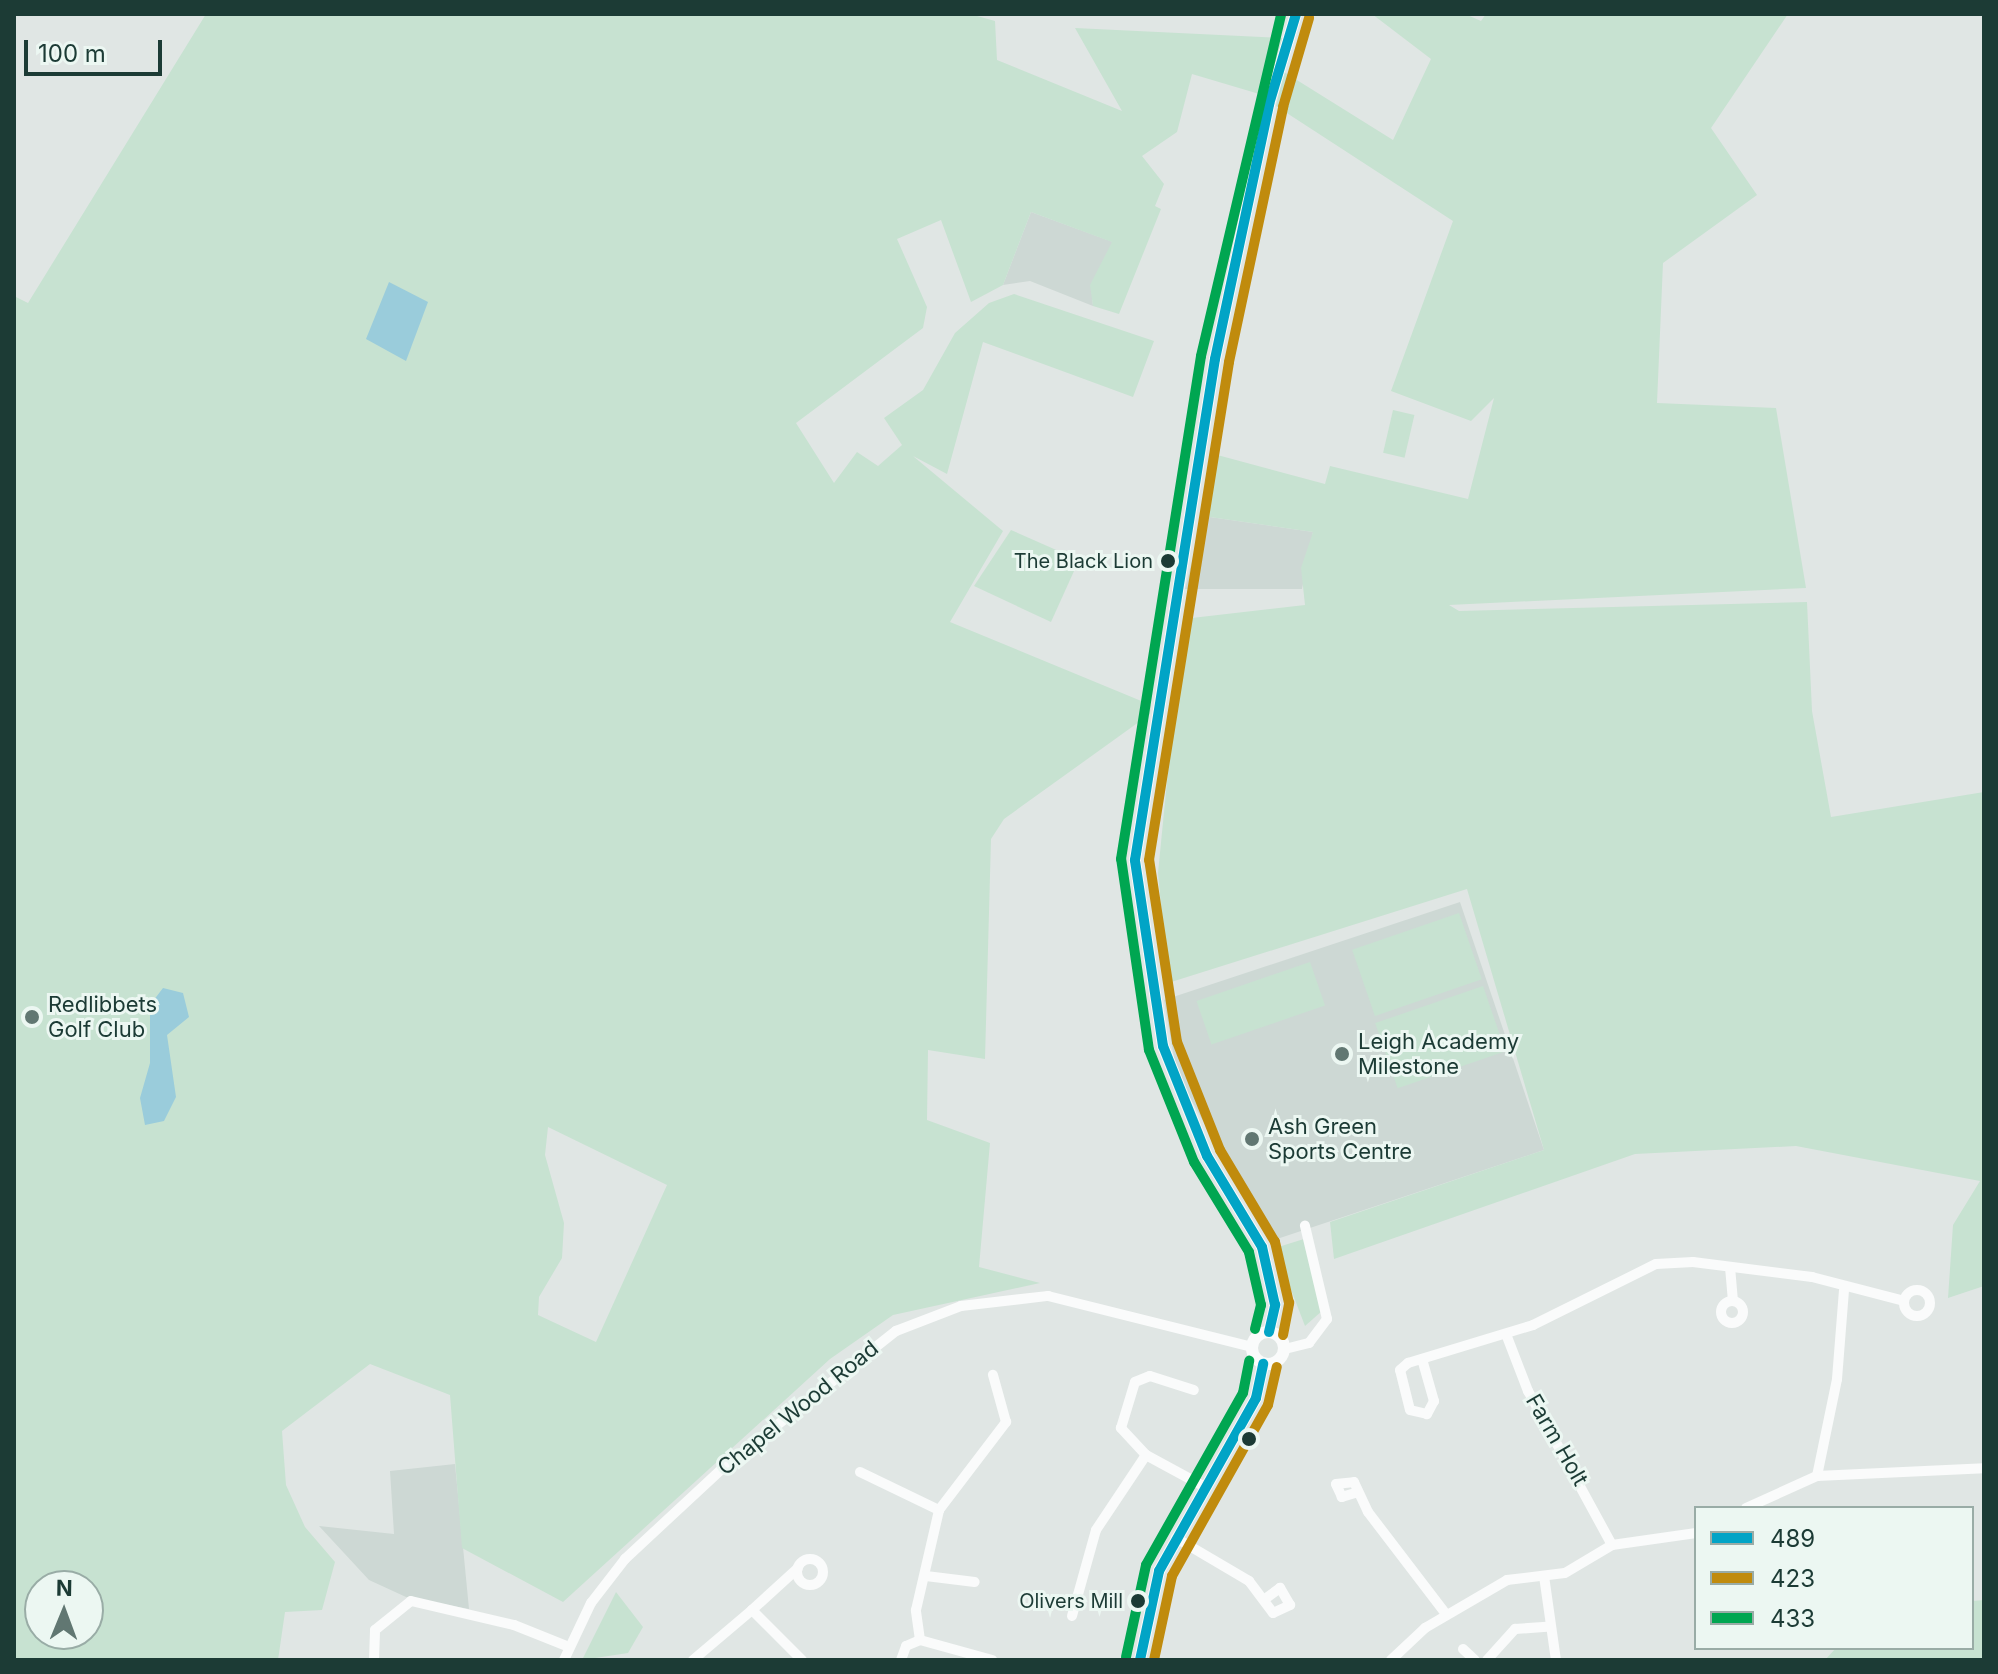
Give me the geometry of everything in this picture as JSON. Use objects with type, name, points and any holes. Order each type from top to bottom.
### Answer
[{"type":"street","points":[[1140,1660],[1148,1605],[1176,1538],[1256,1398],[1263,1364],[1252,1347],[1269,1332],[1275,1305],[1262,1247],[1207,1156],[1163,1046],[1135,860],[1215,359],[1269,104],[1296,14]]},
{"type":"street","points":[[1263,1364],[1278,1361],[1285,1349],[1309,1343],[1327,1319],[1305,1226]]},
{"type":"street","points":[[1422,1359],[1434,1401],[1427,1414],[1410,1410],[1400,1370],[1422,1359],[1506,1334],[1587,1302],[1613,1283],[1656,1264],[1730,1267],[1812,1277],[1844,1290],[1904,1301]]},
{"type":"street","points":[[1730,1267],[1733,1301]]},
{"type":"street","points":[[1817,1476],[1837,1379],[1844,1290]]},
{"type":"street","name":"Chapel Wood Road","points":[[564,1660],[616,1570],[667,1519],[869,1347],[929,1316],[1048,1296],[1252,1347]]},
{"type":"street","points":[[1269,1332],[1285,1349]]},
{"type":"street","name":"Farm Holt","points":[[1506,1334],[1528,1391],[1612,1545]]},
{"type":"street","points":[[920,1640],[916,1610],[939,1510],[1006,1422],[993,1375]]},
{"type":"street","points":[[1194,1390],[1150,1376],[1135,1382],[1121,1428],[1146,1455],[1203,1486]]},
{"type":"street","points":[[1072,1616],[1096,1530],[1146,1455]]},
{"type":"street","points":[[1750,1506],[1817,1476],[1984,1468]]},
{"type":"street","points":[[860,1472],[939,1510]]},
{"type":"street","points":[[1355,1493],[1446,1614]]},
{"type":"street","points":[[1391,1660],[1446,1614],[1507,1580],[1544,1576],[1593,1562],[1612,1545],[1694,1533]]},
{"type":"street","points":[[1176,1538],[1220,1560],[1266,1598]]},
{"type":"street","points":[[693,1660],[798,1568]]},
{"type":"street","points":[[926,1576],[975,1582]]},
{"type":"street","points":[[1544,1576],[1547,1627],[1556,1660]]},
{"type":"street","points":[[374,1660],[375,1630],[411,1601],[514,1625],[569,1647]]},
{"type":"street","points":[[752,1610],[802,1660]]},
{"type":"street","points":[[1487,1660],[1515,1629],[1547,1627]]},
{"type":"street","points":[[901,1660],[906,1646],[920,1640],[992,1660]]},
{"type":"street","points":[[1463,1649],[1475,1660]]},
{"type":"shaded area","points":[[1031,212],[1113,242],[1091,285],[1093,306],[1030,281],[1003,285]]},
{"type":"shaded area","points":[[1203,516],[1313,532],[1302,589],[1185,589]]},
{"type":"shaded area","name":"Leigh Academy Milestone","points":[[1460,902],[1544,1150],[1271,1241],[1177,1075],[1164,1000]]},
{"type":"shaded area","points":[[455,1464],[469,1609],[406,1597],[369,1580],[319,1526],[394,1534],[390,1471]]},
{"type":"green space","name":"Redlibbets Golf Club","points":[[206,14],[970,14],[995,21],[997,60],[1122,111],[1075,28],[1283,38],[1266,96],[1192,74],[1177,132],[1142,156],[1164,184],[1155,206],[1161,209],[1119,314],[1093,306],[1090,285],[1112,242],[1031,212],[1003,285],[971,302],[941,220],[897,239],[927,307],[923,328],[796,423],[834,483],[857,452],[878,466],[902,445],[884,418],[923,390],[955,333],[989,303],[1014,294],[1154,341],[1133,397],[983,342],[947,474],[913,456],[1003,531],[950,622],[1151,705],[1150,714],[1004,819],[991,839],[985,1059],[928,1050],[927,1120],[990,1143],[979,1267],[1040,1283],[893,1315],[830,1359],[563,1602],[462,1548],[450,1395],[370,1364],[282,1431],[286,1485],[305,1527],[335,1562],[322,1610],[285,1612],[278,1660],[14,1660],[14,296],[28,303]],"holes":[[[548,1127],[667,1185],[596,1342],[538,1315],[539,1297],[562,1258],[564,1223],[545,1155]]]},
{"type":"green space","points":[[1372,14],[1465,14],[1481,21],[1486,14],[1788,14],[1711,128],[1757,195],[1663,263],[1657,403],[1776,408],[1806,588],[1449,605],[1459,611],[1807,602],[1812,711],[1831,817],[1984,792],[1984,1286],[1948,1298],[1953,1225],[1980,1181],[1796,1146],[1635,1154],[1334,1259],[1330,1222],[1544,1150],[1467,889],[1168,983],[1158,873],[1183,619],[1305,605],[1301,568],[1313,532],[1203,516],[1210,453],[1325,484],[1330,466],[1468,499],[1494,398],[1471,421],[1391,391],[1453,221],[1276,106],[1284,72],[1393,140],[1431,59]]},
{"type":"green space","points":[[1393,410],[1414,415],[1405,458],[1383,453]]},
{"type":"green space","points":[[1011,530],[1079,560],[1051,622],[974,586]]},
{"type":"green space","points":[[1459,913],[1482,979],[1375,1016],[1352,950]]},
{"type":"green space","points":[[1310,962],[1325,1005],[1212,1045],[1197,1001]]},
{"type":"green space","points":[[1483,986],[1505,1051],[1398,1088],[1375,1023]]},
{"type":"green space","points":[[1304,1239],[1322,1311],[1305,1326],[1275,1248]]},
{"type":"green space","points":[[616,1592],[643,1627],[628,1653],[582,1660]]},
{"type":"green space","points":[[1984,1600],[1984,1660],[1825,1660],[1834,1650],[1974,1650],[1974,1601]]},
{"type":"water","points":[[389,282],[428,302],[406,361],[366,339]]},
{"type":"water","points":[[163,988],[183,993],[189,1017],[167,1035],[176,1097],[164,1121],[145,1125],[140,1098],[150,1063],[150,1005]]},
{"type":"transit line","name":"433","points":[[1255,1329],[1261,1305],[1249,1252],[1194,1162],[1149,1050],[1121,859],[1201,356],[1281,14]]},
{"type":"transit line","name":"489","points":[[1269,1332],[1275,1305],[1262,1247],[1207,1156],[1163,1046],[1135,860],[1215,359],[1269,104],[1296,14]]},
{"type":"transit line","name":"423","points":[[1283,1335],[1289,1303],[1275,1242],[1220,1150],[1177,1042],[1149,860],[1229,362],[1283,107],[1309,18]]},
{"type":"transit line","name":"433","points":[[1126,1657],[1146,1565],[1243,1393],[1249,1361]]},
{"type":"transit line","name":"489","points":[[1140,1660],[1159,1571],[1256,1398],[1263,1364]]},
{"type":"transit line","name":"423","points":[[1154,1660],[1172,1576],[1268,1405],[1277,1367]]},
{"type":"place","name":"The Black Lion","points":[[1168,561]]},
{"type":"place","name":"Redlibbets Golf Club","points":[[32,1017]]},
{"type":"place","name":"Leigh Academy Milestone","points":[[1342,1054]]},
{"type":"place","name":"Ash Green Sports Centre","points":[[1252,1139]]},
{"type":"place","name":"Olivers Mill","points":[[1138,1601]]}]
